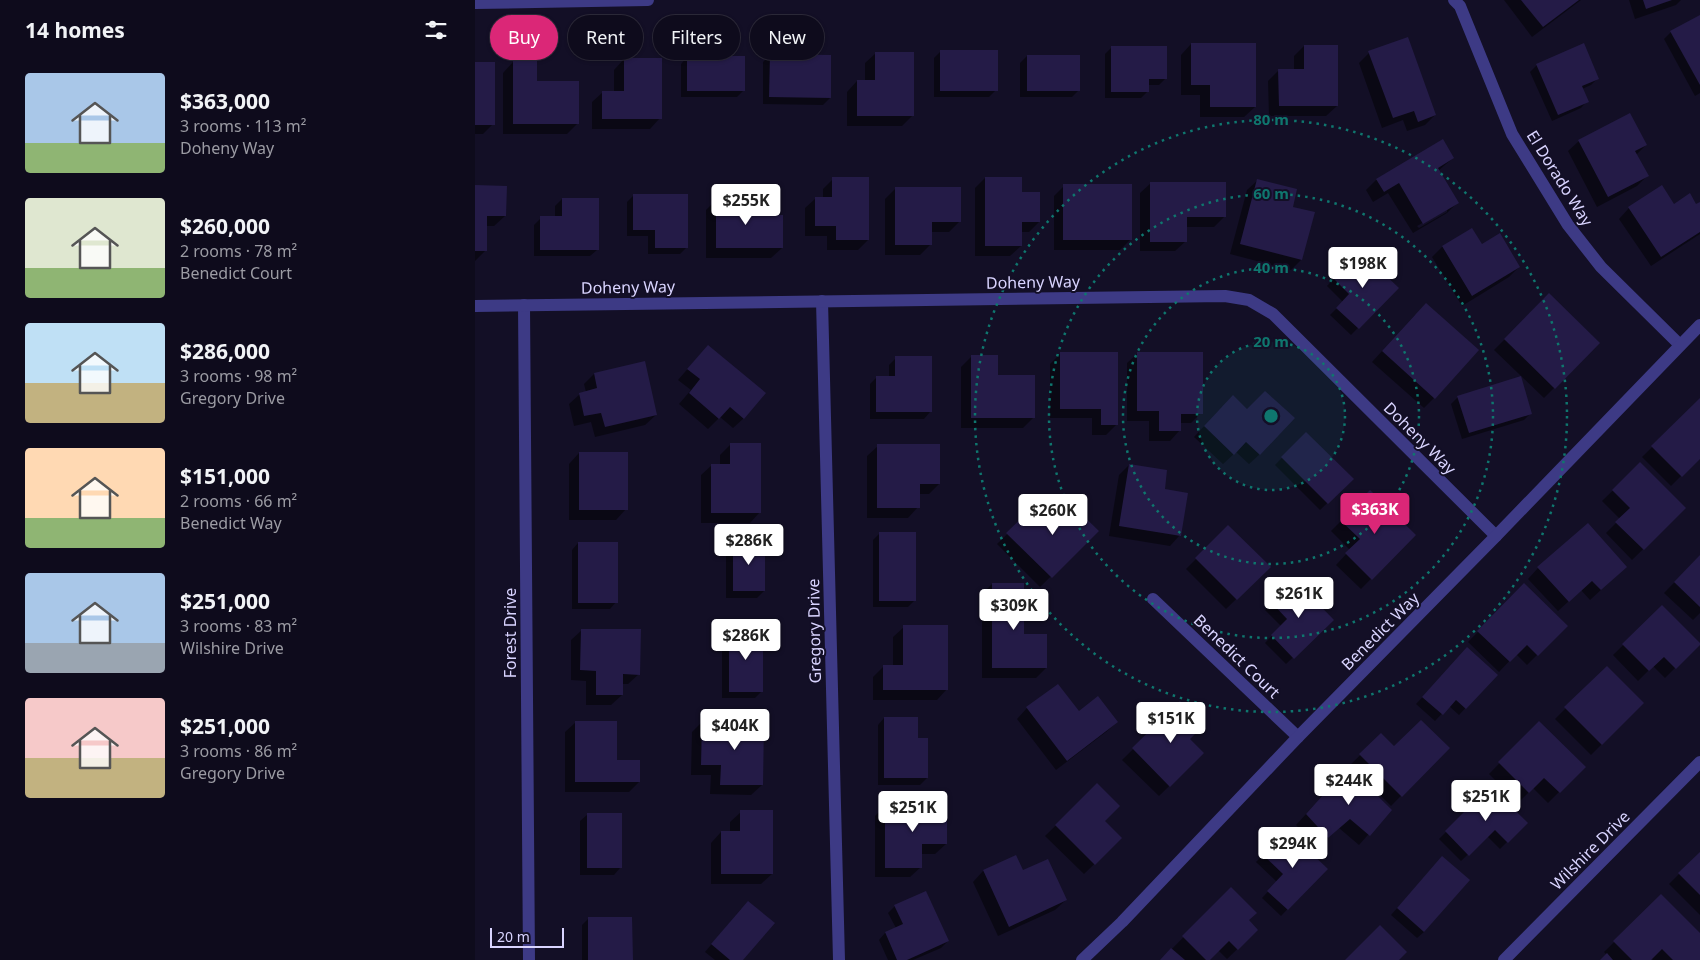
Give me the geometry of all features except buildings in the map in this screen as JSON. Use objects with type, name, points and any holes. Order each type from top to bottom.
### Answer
[{"type":"street","points":[[475,4],[648,0]]},
{"type":"street","name":"El Dorado Way","points":[[1454,0],[1460,6],[1513,134],[1567,225],[1601,267],[1681,345]]},
{"type":"street","name":"Doheny Way","points":[[475,306],[1225,296],[1249,300],[1273,314],[1496,536]]},
{"type":"street","name":"Gregory Drive","points":[[822,302],[839,960]]},
{"type":"street","name":"Forest Drive","points":[[524,305],[529,960]]},
{"type":"street","name":"Benedict Way","points":[[1082,960],[1122,922],[1298,737],[1700,325]]},
{"type":"street","name":"Benedict Court","points":[[1153,599],[1298,737]]},
{"type":"street","name":"Wilshire Drive","points":[[1504,960],[1700,762]]}]
